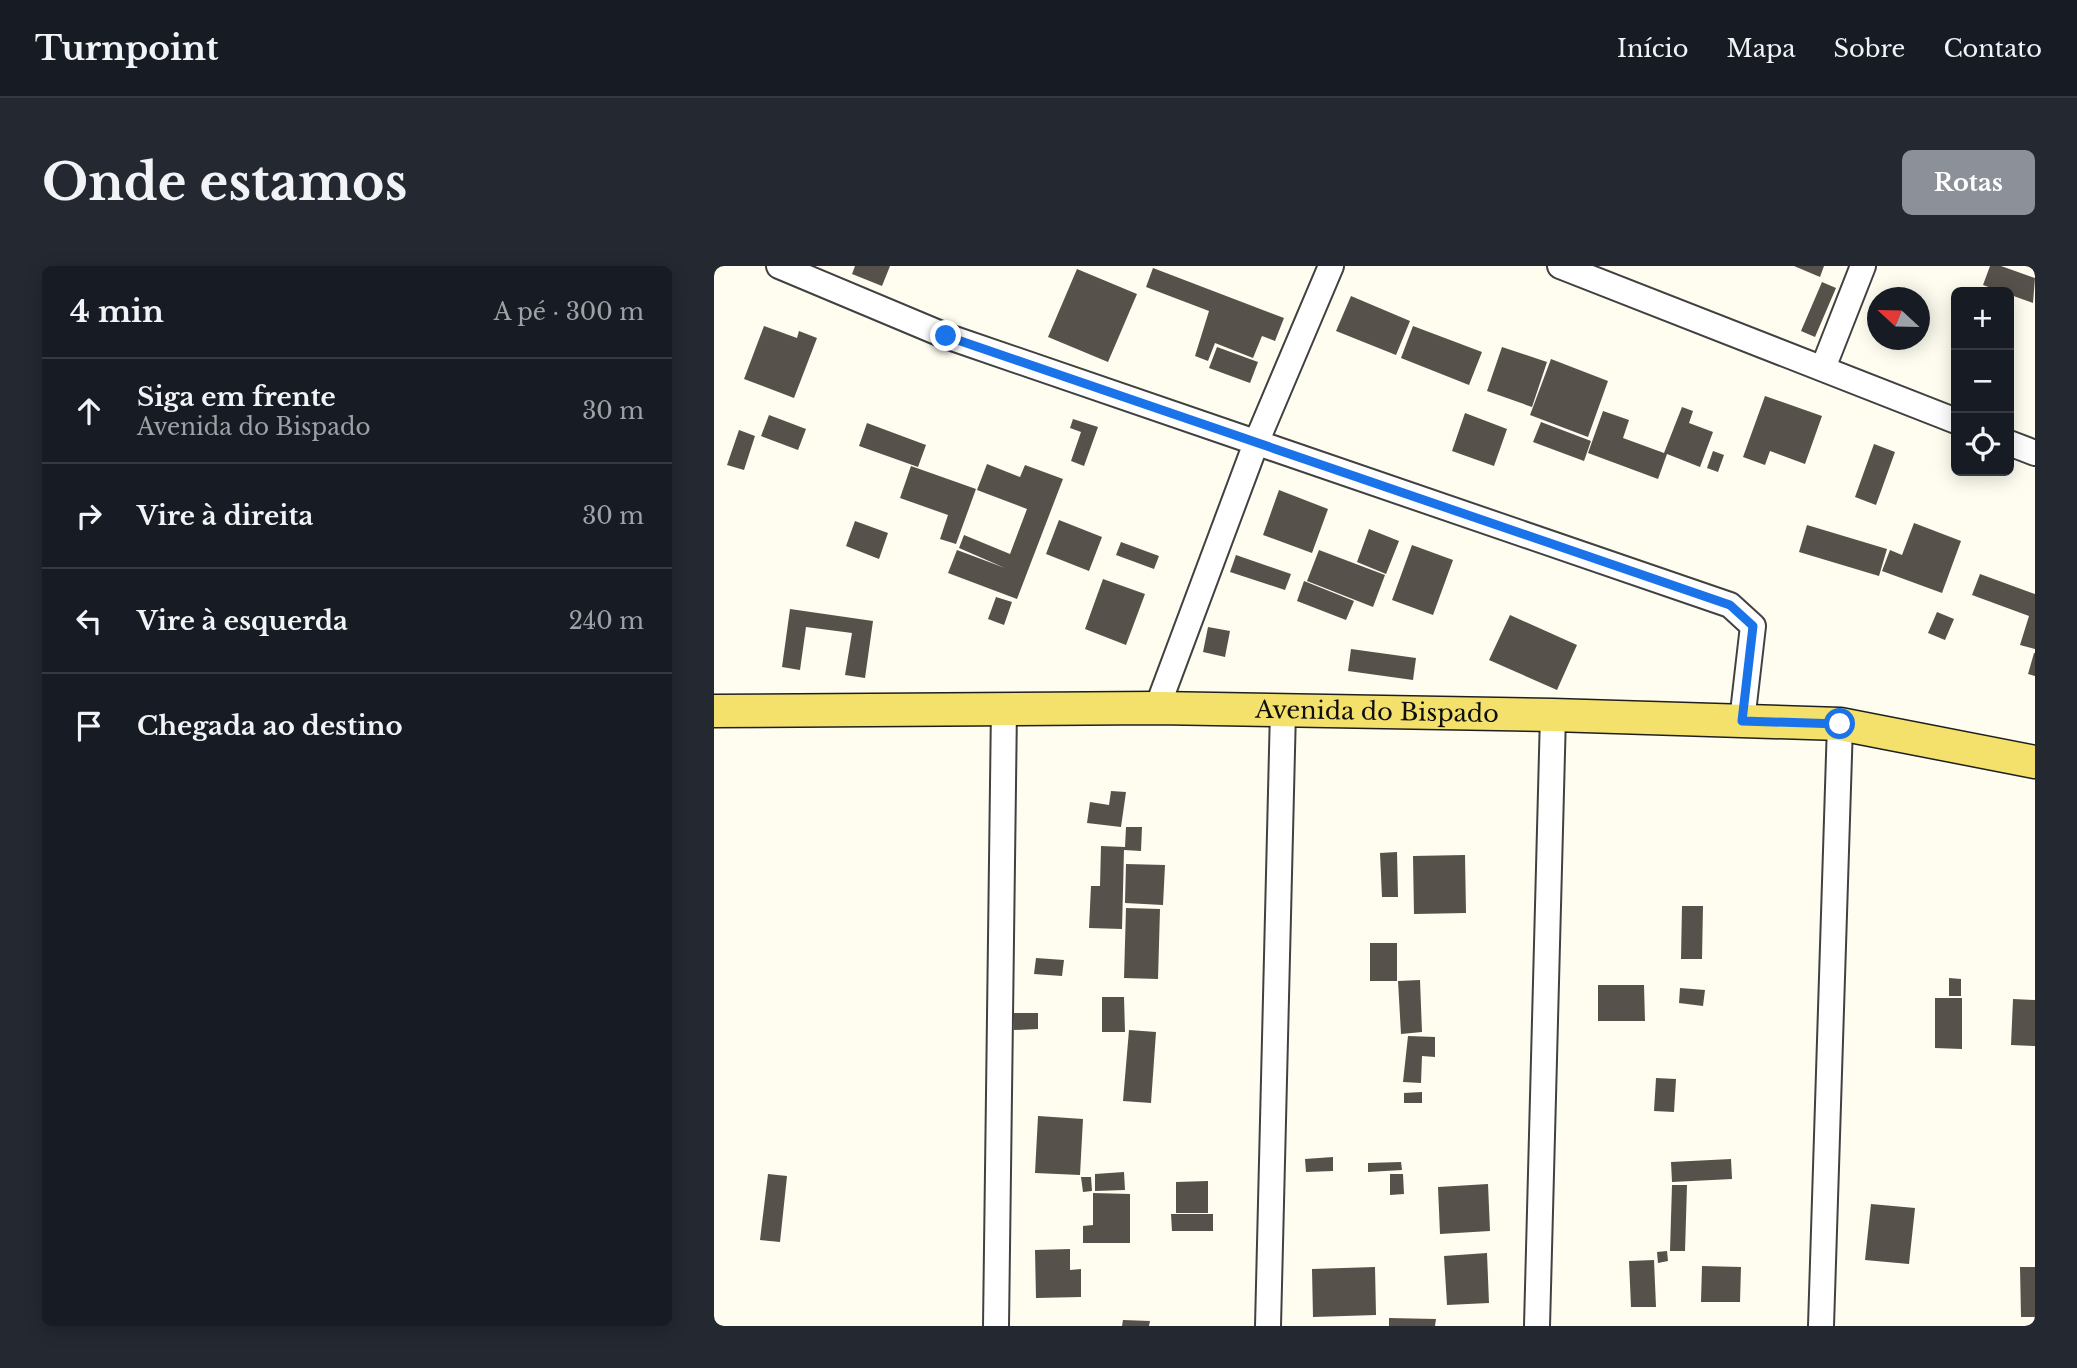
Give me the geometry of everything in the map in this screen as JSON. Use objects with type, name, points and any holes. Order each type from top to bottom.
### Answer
[{"type":"main road","name":"Avenida do Bispado","points":[[714,711],[1157,708],[1553,715],[1840,724],[2035,762]]},
{"type":"street","points":[[779,266],[946,336],[1730,605],[1753,626],[1742,721]]},
{"type":"street","points":[[1157,708],[1256,443],[1331,266]]},
{"type":"street","points":[[1560,266],[1951,419]]},
{"type":"street","points":[[1823,368],[1863,266]]},
{"type":"street","points":[[2014,445],[2035,453]]},
{"type":"street","points":[[996,1326],[1004,707]]},
{"type":"street","points":[[1268,1326],[1283,710]]},
{"type":"street","points":[[1537,1326],[1553,715]]},
{"type":"street","points":[[1821,1326],[1840,724]]},
{"type":"building","points":[[855,266],[890,266],[882,286],[852,274]]},
{"type":"building","points":[[1794,266],[1824,266],[1820,277]]},
{"type":"building","points":[[1990,266],[2001,266],[2035,278],[2033,303],[2014,296],[2014,287],[1983,285]]},
{"type":"building","points":[[1153,268],[1284,318],[1275,341],[1262,336],[1253,358],[1215,343],[1208,361],[1195,356],[1209,311],[1146,287]]},
{"type":"building","points":[[1077,269],[1137,294],[1108,362],[1048,337]]},
{"type":"building","points":[[1822,282],[1836,288],[1815,337],[1801,331]]},
{"type":"building","points":[[1351,296],[1410,321],[1396,355],[1336,331]]},
{"type":"building","points":[[764,326],[797,338],[799,331],[817,338],[794,398],[744,379]]},
{"type":"building","points":[[1413,326],[1482,352],[1469,385],[1401,358]]},
{"type":"building","points":[[1217,347],[1258,362],[1250,383],[1209,368]]},
{"type":"building","points":[[1502,347],[1547,362],[1532,407],[1487,391]]},
{"type":"building","points":[[1551,359],[1608,381],[1588,437],[1530,415]]},
{"type":"building","points":[[1765,396],[1822,416],[1805,464],[1770,451],[1765,465],[1743,457]]},
{"type":"building","points":[[1682,407],[1693,411],[1689,423],[1713,432],[1700,467],[1667,454],[1658,479],[1588,453],[1603,411],[1629,420],[1623,438],[1664,453]]},
{"type":"building","points":[[1465,413],[1507,429],[1494,466],[1452,451]]},
{"type":"building","points":[[769,415],[806,429],[798,450],[761,436]]},
{"type":"building","points":[[1073,419],[1098,427],[1084,466],[1071,461],[1081,432],[1070,428]]},
{"type":"building","points":[[1541,422],[1591,441],[1584,461],[1533,442]]},
{"type":"building","points":[[867,423],[926,445],[918,467],[859,446]]},
{"type":"building","points":[[739,430],[755,436],[744,470],[727,465]]},
{"type":"building","points":[[1874,444],[1895,452],[1876,505],[1855,497]]},
{"type":"building","points":[[1713,451],[1724,455],[1718,472],[1707,468]]},
{"type":"building","points":[[987,464],[1020,477],[1025,465],[1063,479],[1017,599],[948,573],[957,550],[1005,568],[959,548],[964,535],[1010,554],[1027,509],[977,490]]},
{"type":"building","points":[[911,466],[976,489],[956,544],[940,539],[948,515],[900,498]]},
{"type":"building","points":[[1279,490],[1328,509],[1312,553],[1263,535]]},
{"type":"building","points":[[1059,520],[1102,537],[1089,571],[1046,554]]},
{"type":"building","points":[[855,521],[888,533],[879,559],[846,546]]},
{"type":"building","points":[[1914,523],[1961,541],[1942,593],[1882,571],[1890,550],[1902,555]]},
{"type":"building","points":[[1807,525],[1887,549],[1879,576],[1799,552]]},
{"type":"building","points":[[1369,529],[1399,541],[1386,574],[1357,562]]},
{"type":"building","points":[[1121,542],[1159,556],[1154,569],[1116,555]]},
{"type":"building","points":[[1412,545],[1453,560],[1433,615],[1392,600]]},
{"type":"building","points":[[1319,550],[1385,575],[1373,607],[1307,581]]},
{"type":"building","points":[[1236,555],[1291,574],[1285,590],[1230,572]]},
{"type":"building","points":[[1980,574],[2035,594],[2035,649],[2020,645],[2029,616],[1972,595]]},
{"type":"building","points":[[1103,579],[1145,594],[1126,645],[1085,629]]},
{"type":"building","points":[[1304,581],[1354,601],[1346,620],[1297,601]]},
{"type":"building","points":[[996,597],[1012,602],[1004,625],[988,619]]},
{"type":"building","points":[[790,609],[873,621],[865,678],[845,675],[852,633],[806,627],[800,670],[782,667]]},
{"type":"building","points":[[1937,612],[1954,619],[1945,640],[1928,633]]},
{"type":"building","points":[[1510,615],[1577,645],[1557,690],[1489,660]]},
{"type":"building","points":[[1208,627],[1230,631],[1225,657],[1203,652]]},
{"type":"building","points":[[1351,649],[1416,658],[1413,680],[1348,671]]},
{"type":"building","points":[[2035,653],[2035,676],[2028,674]]},
{"type":"building","points":[[1111,791],[1126,792],[1121,827],[1087,823],[1090,802],[1109,805]]},
{"type":"building","points":[[1126,827],[1142,827],[1141,851],[1124,850],[1122,929],[1089,928],[1091,886],[1100,886],[1101,846],[1125,847]]},
{"type":"building","points":[[1397,852],[1398,897],[1382,897],[1380,853]]},
{"type":"building","points":[[1465,855],[1466,913],[1414,914],[1413,856]]},
{"type":"building","points":[[1126,864],[1165,865],[1163,905],[1125,903]]},
{"type":"building","points":[[1682,906],[1703,906],[1702,959],[1681,959]]},
{"type":"building","points":[[1126,908],[1160,909],[1158,979],[1124,978]]},
{"type":"building","points":[[1370,943],[1397,943],[1397,981],[1370,981]]},
{"type":"building","points":[[1036,958],[1064,960],[1062,976],[1034,974]]},
{"type":"building","points":[[1949,978],[1961,979],[1961,996],[1949,996]]},
{"type":"building","points":[[1420,980],[1422,1032],[1401,1034],[1398,981]]},
{"type":"building","points":[[1598,985],[1644,985],[1645,1021],[1598,1021]]},
{"type":"building","points":[[1680,988],[1705,990],[1703,1006],[1679,1003]]},
{"type":"building","points":[[1102,997],[1124,997],[1125,1032],[1102,1032]]},
{"type":"building","points":[[1935,998],[1962,998],[1962,1049],[1935,1048]]},
{"type":"building","points":[[2013,999],[2035,1000],[2035,1046],[2011,1045]]},
{"type":"building","points":[[1014,1013],[1038,1013],[1038,1029],[1014,1030]]},
{"type":"building","points":[[1129,1030],[1156,1032],[1151,1103],[1123,1101]]},
{"type":"building","points":[[1408,1036],[1435,1037],[1435,1057],[1422,1056],[1421,1083],[1403,1082]]},
{"type":"building","points":[[1656,1078],[1676,1079],[1674,1112],[1654,1111]]},
{"type":"building","points":[[1422,1092],[1422,1103],[1404,1103],[1404,1093]]},
{"type":"building","points":[[1038,1116],[1083,1119],[1080,1175],[1035,1173]]},
{"type":"building","points":[[1333,1157],[1333,1171],[1306,1172],[1305,1159]]},
{"type":"building","points":[[1731,1159],[1732,1179],[1672,1182],[1671,1162]]},
{"type":"building","points":[[1401,1162],[1402,1170],[1368,1172],[1368,1163]]},
{"type":"building","points":[[1124,1172],[1125,1190],[1095,1191],[1095,1174]]},
{"type":"building","points":[[768,1174],[787,1176],[780,1242],[760,1240]]},
{"type":"building","points":[[1390,1174],[1403,1174],[1404,1194],[1390,1195]]},
{"type":"building","points":[[1081,1177],[1091,1177],[1092,1191],[1083,1192]]},
{"type":"building","points":[[1208,1181],[1208,1213],[1176,1213],[1176,1182]]},
{"type":"building","points":[[1488,1184],[1490,1231],[1440,1234],[1438,1187]]},
{"type":"building","points":[[1672,1185],[1687,1185],[1685,1251],[1670,1251]]},
{"type":"building","points":[[1093,1193],[1130,1194],[1130,1243],[1083,1243],[1083,1226],[1093,1225]]},
{"type":"building","points":[[1871,1204],[1915,1208],[1909,1264],[1865,1260]]},
{"type":"building","points":[[1171,1214],[1213,1214],[1213,1231],[1172,1231]]},
{"type":"building","points":[[1070,1249],[1070,1270],[1081,1269],[1081,1297],[1036,1298],[1035,1250]]},
{"type":"building","points":[[1667,1251],[1668,1261],[1658,1263],[1657,1252]]},
{"type":"building","points":[[1487,1253],[1489,1303],[1447,1305],[1444,1256]]},
{"type":"building","points":[[1654,1260],[1656,1307],[1631,1307],[1629,1261]]},
{"type":"building","points":[[1702,1266],[1741,1267],[1740,1302],[1701,1302]]},
{"type":"building","points":[[1375,1267],[1376,1315],[1313,1317],[1312,1269]]},
{"type":"building","points":[[2020,1267],[2035,1267],[2035,1317],[2021,1317]]},
{"type":"building","points":[[1389,1318],[1436,1319],[1435,1326],[1389,1326]]},
{"type":"building","points":[[1123,1320],[1150,1321],[1149,1326],[1122,1326]]},
{"type":"route","points":[[946,336],[1730,605],[1753,626],[1742,721],[1840,724]]}]
